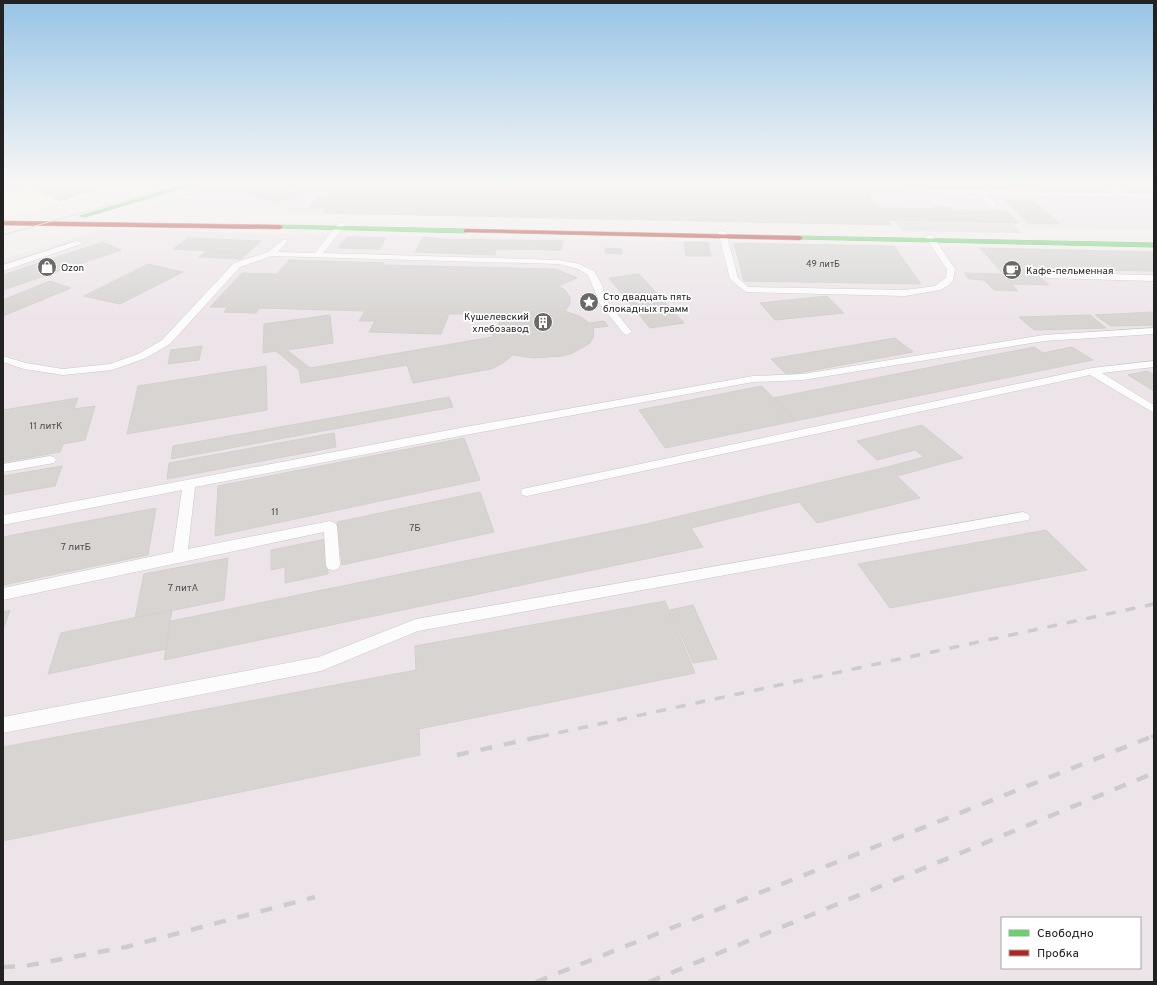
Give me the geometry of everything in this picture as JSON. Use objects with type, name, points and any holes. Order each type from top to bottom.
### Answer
[{"type":"main road","points":[[24,232],[35,229]]},
{"type":"main road","points":[[482,229],[1154,241]]},
{"type":"main road","points":[[931,238],[1154,245]]},
{"type":"lane","points":[[317,255],[338,229]]},
{"type":"lane","points":[[723,234],[734,279],[738,285],[746,289],[905,294],[937,288],[946,284],[950,278],[952,269],[931,238]]},
{"type":"lane","points":[[271,254],[284,241]]},
{"type":"lane","points":[[3,268],[80,243]]},
{"type":"lane","points":[[3,359],[24,366],[63,372],[112,366],[142,356],[166,342],[237,265],[271,254],[558,262],[573,264],[584,268],[592,275],[597,282],[603,302],[627,332]]},
{"type":"lane","points":[[1049,276],[1154,278]]},
{"type":"lane","points":[[3,520],[754,379],[803,377],[1044,338],[1154,331]]},
{"type":"lane","points":[[527,492],[1092,371],[1154,364]]},
{"type":"lane","points":[[1092,371],[1154,410]]},
{"type":"lane","points":[[3,468],[50,460]]},
{"type":"lane","points":[[180,556],[189,484]]},
{"type":"lane","points":[[3,725],[322,664],[416,625],[1023,517]]},
{"type":"lane","points":[[3,594],[330,526],[333,566]]},
{"type":"shaded area","points":[[901,229],[1019,229],[1023,233],[902,231]]},
{"type":"shaded area","points":[[1086,229],[1154,229],[1154,230]]},
{"type":"shaded area","points":[[102,230],[1154,251],[1154,982],[3,982],[3,259]]},
{"type":"building","points":[[347,237],[386,238],[379,249],[338,248]]},
{"type":"building","points":[[423,237],[441,239],[563,241],[561,250],[496,249],[495,255],[415,252]]},
{"type":"building","points":[[188,238],[261,241],[248,253],[173,249]]},
{"type":"building","points":[[103,242],[121,250],[3,290],[3,275]]},
{"type":"building","points":[[684,242],[708,242],[711,256],[686,256]]},
{"type":"building","points":[[734,243],[894,246],[921,284],[744,281]]},
{"type":"building","points":[[606,248],[622,249],[622,254],[605,253]]},
{"type":"building","points":[[980,248],[1154,252],[1154,271],[1032,269],[1049,285],[1012,284]]},
{"type":"building","points":[[207,251],[248,253],[241,259],[199,257]]},
{"type":"building","name":"Кушелевский хлебозавод","points":[[289,260],[384,263],[383,265],[556,269],[577,278],[558,286],[565,290],[570,297],[570,304],[565,311],[581,317],[589,323],[604,321],[608,326],[593,328],[594,336],[590,343],[573,353],[562,356],[534,358],[513,355],[503,363],[491,369],[413,383],[407,365],[301,383],[299,370],[276,351],[263,353],[264,324],[330,315],[333,343],[287,350],[310,368],[493,337],[492,332],[500,322],[480,314],[449,314],[441,334],[369,332],[375,321],[359,321],[365,311],[259,308],[256,313],[224,312],[228,307],[210,307],[242,273],[277,274]]},
{"type":"building","points":[[148,264],[183,272],[120,304],[84,296]]},
{"type":"building","points":[[964,273],[1002,274],[1018,291],[994,290],[984,280],[969,279]]},
{"type":"building","points":[[639,274],[684,323],[650,328],[609,278]]},
{"type":"building","points":[[50,281],[71,288],[3,316],[3,300]]},
{"type":"building","points":[[827,296],[844,313],[775,320],[760,303]]},
{"type":"building","points":[[1154,312],[1154,325],[1111,326],[1095,315]]},
{"type":"building","points":[[1090,315],[1106,328],[1034,330],[1019,317]]},
{"type":"building","points":[[895,338],[913,352],[787,375],[771,359]]},
{"type":"building","points":[[202,346],[199,360],[168,364],[171,350]]},
{"type":"building","points":[[1034,347],[1043,353],[1072,347],[1093,360],[795,421],[773,398]]},
{"type":"building","points":[[266,366],[267,410],[127,434],[138,386]]},
{"type":"building","points":[[1147,371],[1154,375],[1154,391],[1128,375]]},
{"type":"building","points":[[762,386],[795,421],[665,448],[639,410]]},
{"type":"building","points":[[449,397],[453,407],[171,459],[173,446]]},
{"type":"building","points":[[78,398],[74,409],[95,406],[85,440],[63,444],[60,452],[3,462],[3,410]]},
{"type":"building","points":[[922,425],[963,458],[897,476],[920,498],[817,523],[799,502],[691,528],[703,547],[164,660],[171,621],[646,524],[887,467],[924,457],[915,450],[877,460],[857,441]]},
{"type":"building","points":[[334,433],[336,447],[167,479],[169,463]]},
{"type":"building","points":[[464,438],[480,480],[215,536],[218,486]]},
{"type":"building","points":[[62,466],[55,486],[3,495],[3,476]]},
{"type":"building","points":[[480,492],[494,532],[342,565],[337,522]]},
{"type":"building","points":[[156,508],[148,555],[3,585],[3,537]]},
{"type":"building","points":[[1046,530],[1087,570],[890,608],[858,564]]},
{"type":"building","points":[[326,539],[328,574],[285,583],[285,567],[271,570],[271,550]]},
{"type":"building","points":[[228,558],[224,600],[135,618],[144,574]]},
{"type":"building","points":[[665,601],[695,673],[419,729],[420,755],[3,841],[3,747],[416,670],[415,646]]},
{"type":"building","points":[[693,605],[717,659],[693,663],[670,610]]},
{"type":"building","points":[[10,610],[3,630],[3,612]]},
{"type":"building","points":[[172,610],[166,649],[48,674],[61,633]]},
{"type":"tram line","points":[[3,235],[24,229]]},
{"type":"railway","points":[[539,737],[1154,604]]},
{"type":"railway","points":[[457,755],[543,736]]},
{"type":"railway","points":[[536,982],[1153,736]]},
{"type":"railway","points":[[649,982],[1154,773]]},
{"type":"railway","points":[[3,967],[25,966],[126,947],[315,897]]},
{"type":"traffic: fast","points":[[371,229],[466,231]]},
{"type":"traffic: fast","points":[[800,238],[1154,245]]},
{"type":"traffic: jam","points":[[466,231],[800,238]]},
{"type":"place","name":"Ozon","points":[[47,267]]},
{"type":"place","name":"Кафе-пельменная","points":[[1012,270]]},
{"type":"place","name":"Сто двадцать пять блокадных грамм","points":[[589,302]]},
{"type":"place","name":"Кушелевский хлебозавод","points":[[543,322]]}]
